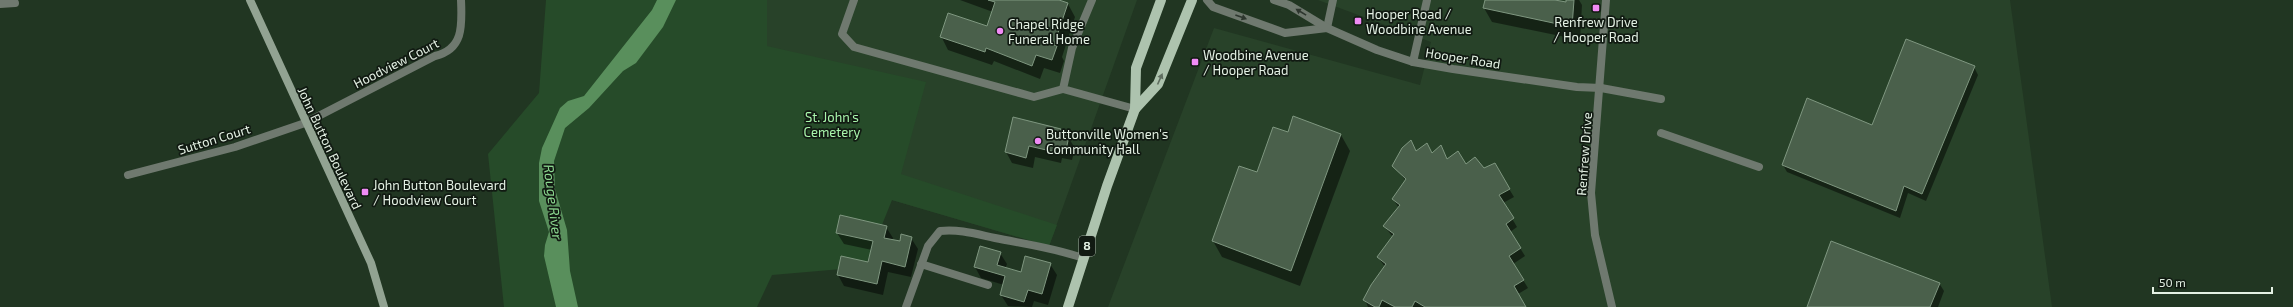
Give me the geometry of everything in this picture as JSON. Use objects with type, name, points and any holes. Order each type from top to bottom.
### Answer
[{"type":"main road","name":"8","points":[[1068,307],[1107,186],[1135,109],[1136,68],[1161,0]]},
{"type":"main road","name":"8","points":[[1135,109],[1158,84],[1192,0]]},
{"type":"street","name":"John Button Boulevard","points":[[250,0],[305,123],[371,263],[384,307]]},
{"type":"street","name":"Hoodview Court","points":[[305,123],[434,56],[444,54],[460,38],[462,25],[461,0]]},
{"type":"street","points":[[854,0],[842,34],[854,47],[1034,97],[1063,89],[1135,109]]},
{"type":"street","points":[[1063,89],[1072,48],[1092,0]]},
{"type":"street","name":"Hooper Road","points":[[1207,0],[1213,6],[1285,32],[1327,28]]},
{"type":"street","name":"Hooper Road","points":[[1274,0],[1289,5],[1327,28],[1377,50],[1414,62],[1453,70],[1601,88],[1661,99]]},
{"type":"street","points":[[1327,28],[1333,0]]},
{"type":"street","points":[[1414,62],[1427,0]]},
{"type":"street","name":"Renfrew Drive","points":[[1606,0],[1601,88],[1591,193],[1596,235],[1612,307]]},
{"type":"street","points":[[0,4],[15,4]]},
{"type":"street","name":"Sutton Court","points":[[128,175],[235,147],[305,123]]},
{"type":"street","points":[[1661,133],[1759,166]]},
{"type":"street","points":[[906,307],[921,264],[933,238],[940,231],[968,231],[1060,250],[1083,258]]},
{"type":"street","points":[[921,264],[988,285]]},
{"type":"shaded area","points":[[767,0],[1137,0],[1049,246],[892,200],[765,176]]},
{"type":"shaded area","points":[[1318,0],[2010,0],[2052,307],[1108,307],[1214,28],[1420,85],[1431,42]]},
{"type":"green space","name":"St. John's Cemetery","points":[[546,0],[767,0],[767,46],[926,82],[901,174],[1057,225],[1049,246],[892,200],[865,267],[772,275],[757,307],[504,307],[488,154],[539,93]]},
{"type":"water","name":"Rouge River","points":[[657,0],[676,0],[663,27],[636,63],[623,71],[589,108],[565,128],[554,161],[555,189],[567,230],[570,271],[578,307],[556,307],[544,256],[545,245],[549,232],[539,201],[539,163],[542,148],[560,108],[568,101],[584,96],[652,10]]},
{"type":"building","name":"Chapel Ridge Funeral Home","points":[[988,0],[1059,0],[1068,3],[1054,45],[1057,46],[1052,60],[1036,55],[1032,66],[986,48],[985,52],[940,37],[948,13],[987,26],[995,2]]},
{"type":"building","points":[[1485,0],[1555,0],[1566,2],[1566,0],[1574,0],[1572,27],[1483,8]]},
{"type":"building","points":[[1906,39],[1975,66],[1922,194],[1904,186],[1896,211],[1782,165],[1807,98],[1872,125]]},
{"type":"building","points":[[1293,116],[1341,134],[1291,271],[1212,241],[1239,166],[1257,172],[1273,127],[1288,132]]},
{"type":"building","name":"Buttonville Women's Community Hall","points":[[1013,117],[1061,129],[1059,134],[1069,136],[1066,150],[1056,148],[1055,152],[1029,146],[1026,158],[1005,152]]},
{"type":"building","points":[[1411,140],[1416,151],[1427,143],[1432,153],[1441,145],[1447,159],[1458,151],[1466,164],[1475,157],[1484,168],[1495,163],[1510,189],[1499,195],[1514,218],[1506,224],[1521,248],[1509,256],[1524,280],[1514,286],[1526,307],[1425,307],[1415,301],[1412,307],[1395,307],[1382,300],[1379,307],[1375,307],[1363,300],[1371,285],[1386,264],[1377,257],[1394,234],[1383,226],[1400,205],[1392,199],[1406,179],[1392,166],[1402,148]]},
{"type":"building","points":[[840,215],[887,226],[884,238],[900,241],[901,234],[912,237],[905,267],[882,261],[877,284],[837,275],[841,256],[868,262],[873,241],[836,233]]},
{"type":"building","points":[[1831,241],[1940,283],[1930,307],[1807,307]]},
{"type":"building","points":[[980,246],[1001,252],[997,265],[1021,272],[1025,256],[1051,263],[1042,294],[1028,290],[1024,302],[1000,295],[1005,276],[974,267]]},
{"type":"place","name":"Renfrew Drive / Hooper Road","points":[[1596,8]]},
{"type":"place","name":"Hooper Road / Woodbine Avenue","points":[[1358,21]]},
{"type":"place","name":"Chapel Ridge Funeral Home","points":[[1000,31]]},
{"type":"place","name":"Woodbine Avenue / Hooper Road","points":[[1195,62]]},
{"type":"place","name":"Buttonville Women's Community Hall","points":[[1038,141]]},
{"type":"place","name":"John Button Boulevard / Hoodview Court","points":[[365,192]]}]
